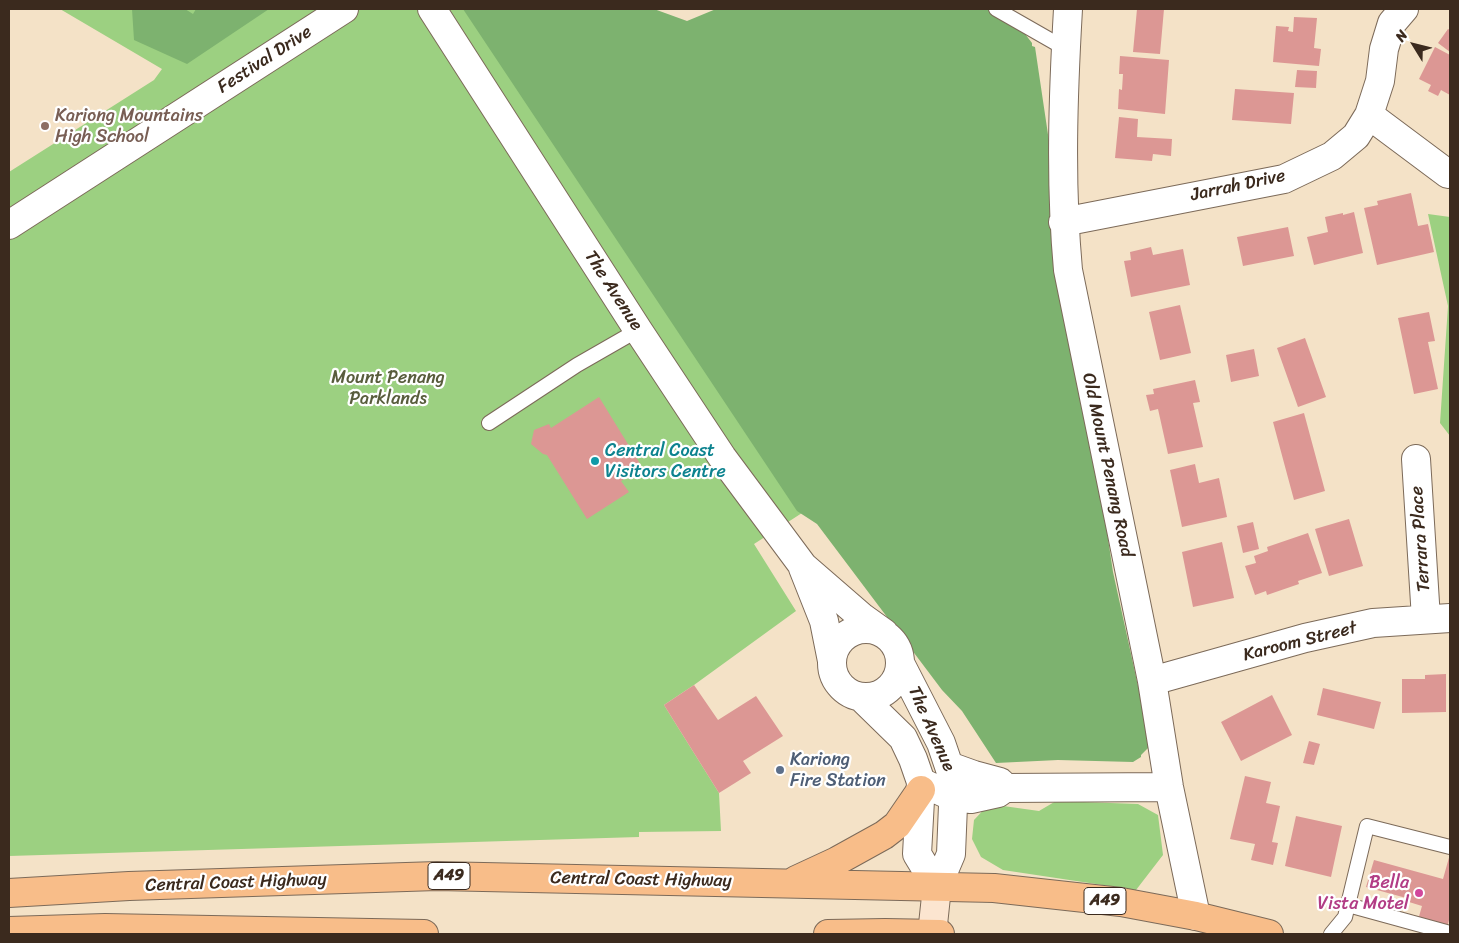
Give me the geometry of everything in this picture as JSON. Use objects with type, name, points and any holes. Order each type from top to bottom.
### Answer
[{"type":"highway","points":[[790,883],[837,861],[884,835],[897,825],[921,786]]},
{"type":"highway","name":"Central Coast Highway","points":[[9,892],[129,886],[437,876],[994,888],[1101,900],[1196,916],[1269,934]]},
{"type":"highway","points":[[9,931],[105,928],[424,934]]},
{"type":"highway","points":[[828,934],[940,934]]},
{"type":"street","name":"Festival Drive","points":[[9,225],[344,9]]},
{"type":"street","name":"The Avenue","points":[[432,9],[638,330],[722,457],[803,566],[863,618],[884,633]]},
{"type":"street","name":"Old Mount Penang Road","points":[[1068,9],[1064,80],[1064,222],[1068,270],[1152,681],[1169,787],[1196,916]]},
{"type":"street","name":"Jarrah Drive","points":[[1064,222],[1284,179],[1332,156],[1356,136],[1369,115],[1380,82],[1384,49],[1392,23],[1404,9]]},
{"type":"street","points":[[1369,115],[1448,174]]},
{"type":"street","name":"Terrara Place","points":[[1416,459],[1438,619]]},
{"type":"street","name":"The Avenue","points":[[803,566],[824,621],[832,661]]},
{"type":"street","name":"Karoom Street","points":[[1152,681],[1305,638],[1373,623],[1438,619]]},
{"type":"street","points":[[861,629],[869,629],[884,633],[893,640],[898,650],[900,664],[899,673],[894,684],[886,692],[876,696],[854,696],[838,682],[833,672],[832,661],[834,650],[840,640],[850,633],[861,629]]},
{"type":"street","name":"The Avenue","points":[[900,664],[941,743],[954,782],[951,854],[937,887]]},
{"type":"street","name":"The Avenue","points":[[861,696],[903,738],[921,786],[917,854],[937,887]]},
{"type":"street","points":[[949,766],[1000,782],[1005,788]]},
{"type":"street","points":[[921,786],[953,797],[971,799],[998,793],[1005,788],[1169,787]]},
{"type":"street","points":[[932,934],[937,887]]},
{"type":"lane","points":[[996,9],[1066,49]]},
{"type":"lane","points":[[489,422],[577,365],[638,330]]},
{"type":"lane","points":[[1331,934],[1345,917],[1367,826],[1450,847]]},
{"type":"lane","points":[[1348,905],[1450,933]]},
{"type":"green space","name":"Mount Penang Parklands","points":[[60,9],[611,9],[836,491],[754,544],[796,611],[664,705],[719,793],[721,831],[639,832],[639,837],[9,856],[9,172],[154,80],[162,69]]},
{"type":"green space","points":[[132,9],[185,9],[193,14],[196,9],[269,9],[187,64],[134,40]]},
{"type":"green space","points":[[463,9],[654,9],[687,21],[716,9],[1006,9],[1032,43],[1032,46],[1035,47],[1113,572],[1151,745],[1141,757],[1133,762],[1058,760],[996,763],[962,711],[942,690],[817,524],[797,511]]},
{"type":"green space","points":[[1428,214],[1450,217],[1450,436],[1440,423],[1448,306]]},
{"type":"green space","points":[[1056,801],[1138,804],[1158,815],[1163,855],[1136,890],[1003,870],[981,857],[972,839],[974,820],[989,804],[1039,811]]},
{"type":"building","points":[[1137,9],[1164,9],[1160,54],[1133,52]]},
{"type":"building","points":[[1294,17],[1317,18],[1314,48],[1321,49],[1319,66],[1273,62],[1276,26],[1289,27],[1288,31],[1293,32]]},
{"type":"building","points":[[1448,29],[1450,30],[1450,52],[1438,43]]},
{"type":"building","points":[[1435,47],[1450,55],[1450,95],[1441,90],[1438,96],[1428,91],[1431,85],[1419,79]]},
{"type":"building","points":[[1120,56],[1169,60],[1165,114],[1118,109],[1119,89],[1122,90],[1123,74],[1119,74]]},
{"type":"building","points":[[1297,70],[1317,71],[1316,88],[1295,87]]},
{"type":"building","points":[[1235,89],[1294,93],[1291,124],[1232,120]]},
{"type":"building","points":[[1119,117],[1138,119],[1137,137],[1172,139],[1171,156],[1153,154],[1152,161],[1115,158]]},
{"type":"building","points":[[1411,193],[1418,226],[1428,224],[1434,252],[1377,265],[1364,208],[1378,205],[1377,201]]},
{"type":"building","points":[[1354,212],[1363,253],[1314,265],[1307,237],[1328,232],[1325,217]]},
{"type":"building","points":[[1288,227],[1294,256],[1243,266],[1237,237]]},
{"type":"building","points":[[1151,247],[1153,255],[1183,249],[1190,285],[1131,297],[1124,261],[1131,260],[1130,252]]},
{"type":"building","points":[[1180,305],[1191,353],[1160,360],[1149,312]]},
{"type":"building","points":[[1429,312],[1435,341],[1428,342],[1438,389],[1414,394],[1398,318]]},
{"type":"building","points":[[1305,338],[1326,397],[1298,407],[1277,348]]},
{"type":"building","points":[[1254,349],[1259,376],[1231,382],[1226,355]]},
{"type":"building","points":[[1195,380],[1200,402],[1193,403],[1203,447],[1168,454],[1158,409],[1150,411],[1146,395],[1154,394],[1153,389]]},
{"type":"building","name":"Central Coast Visitors Centre","points":[[599,397],[642,467],[621,481],[629,492],[587,519],[547,455],[531,444],[534,430],[549,424],[551,428]]},
{"type":"building","points":[[1304,413],[1325,491],[1294,500],[1273,422]]},
{"type":"building","points":[[1195,464],[1199,483],[1219,478],[1227,517],[1182,527],[1170,470]]},
{"type":"building","points":[[1349,519],[1363,566],[1329,576],[1315,529]]},
{"type":"building","points":[[1253,522],[1259,549],[1243,553],[1237,526]]},
{"type":"building","points":[[1308,533],[1322,573],[1298,581],[1299,584],[1267,595],[1266,591],[1255,595],[1245,566],[1256,563],[1254,556],[1268,551],[1267,547]]},
{"type":"building","points":[[1222,542],[1234,598],[1193,607],[1182,552]]},
{"type":"building","points":[[1446,674],[1446,712],[1402,713],[1402,679],[1425,679],[1425,675]]},
{"type":"building","points":[[694,685],[718,720],[756,696],[783,736],[743,761],[751,773],[719,793],[664,705]]},
{"type":"building","points":[[1323,688],[1381,702],[1374,729],[1317,715]]},
{"type":"building","points":[[1272,695],[1292,735],[1241,761],[1221,722]]},
{"type":"building","points":[[1309,741],[1320,744],[1314,765],[1303,763]]},
{"type":"building","points":[[1245,776],[1271,782],[1266,803],[1280,806],[1272,842],[1278,843],[1273,865],[1251,860],[1255,844],[1230,839]]},
{"type":"building","points":[[1296,816],[1342,826],[1331,877],[1285,866]]},
{"type":"building","name":"Bella Vista Motel","points":[[1450,854],[1450,916],[1447,928],[1418,920],[1422,906],[1409,902],[1410,899],[1366,887],[1374,860],[1443,879]]},
{"type":"place","name":"Kariong Mountains High School","points":[[45,126]]},
{"type":"place","name":"Central Coast Visitors Centre","points":[[595,461]]},
{"type":"place","name":"Kariong Fire Station","points":[[780,770]]},
{"type":"place","name":"Bella Vista Motel","points":[[1419,893]]}]
